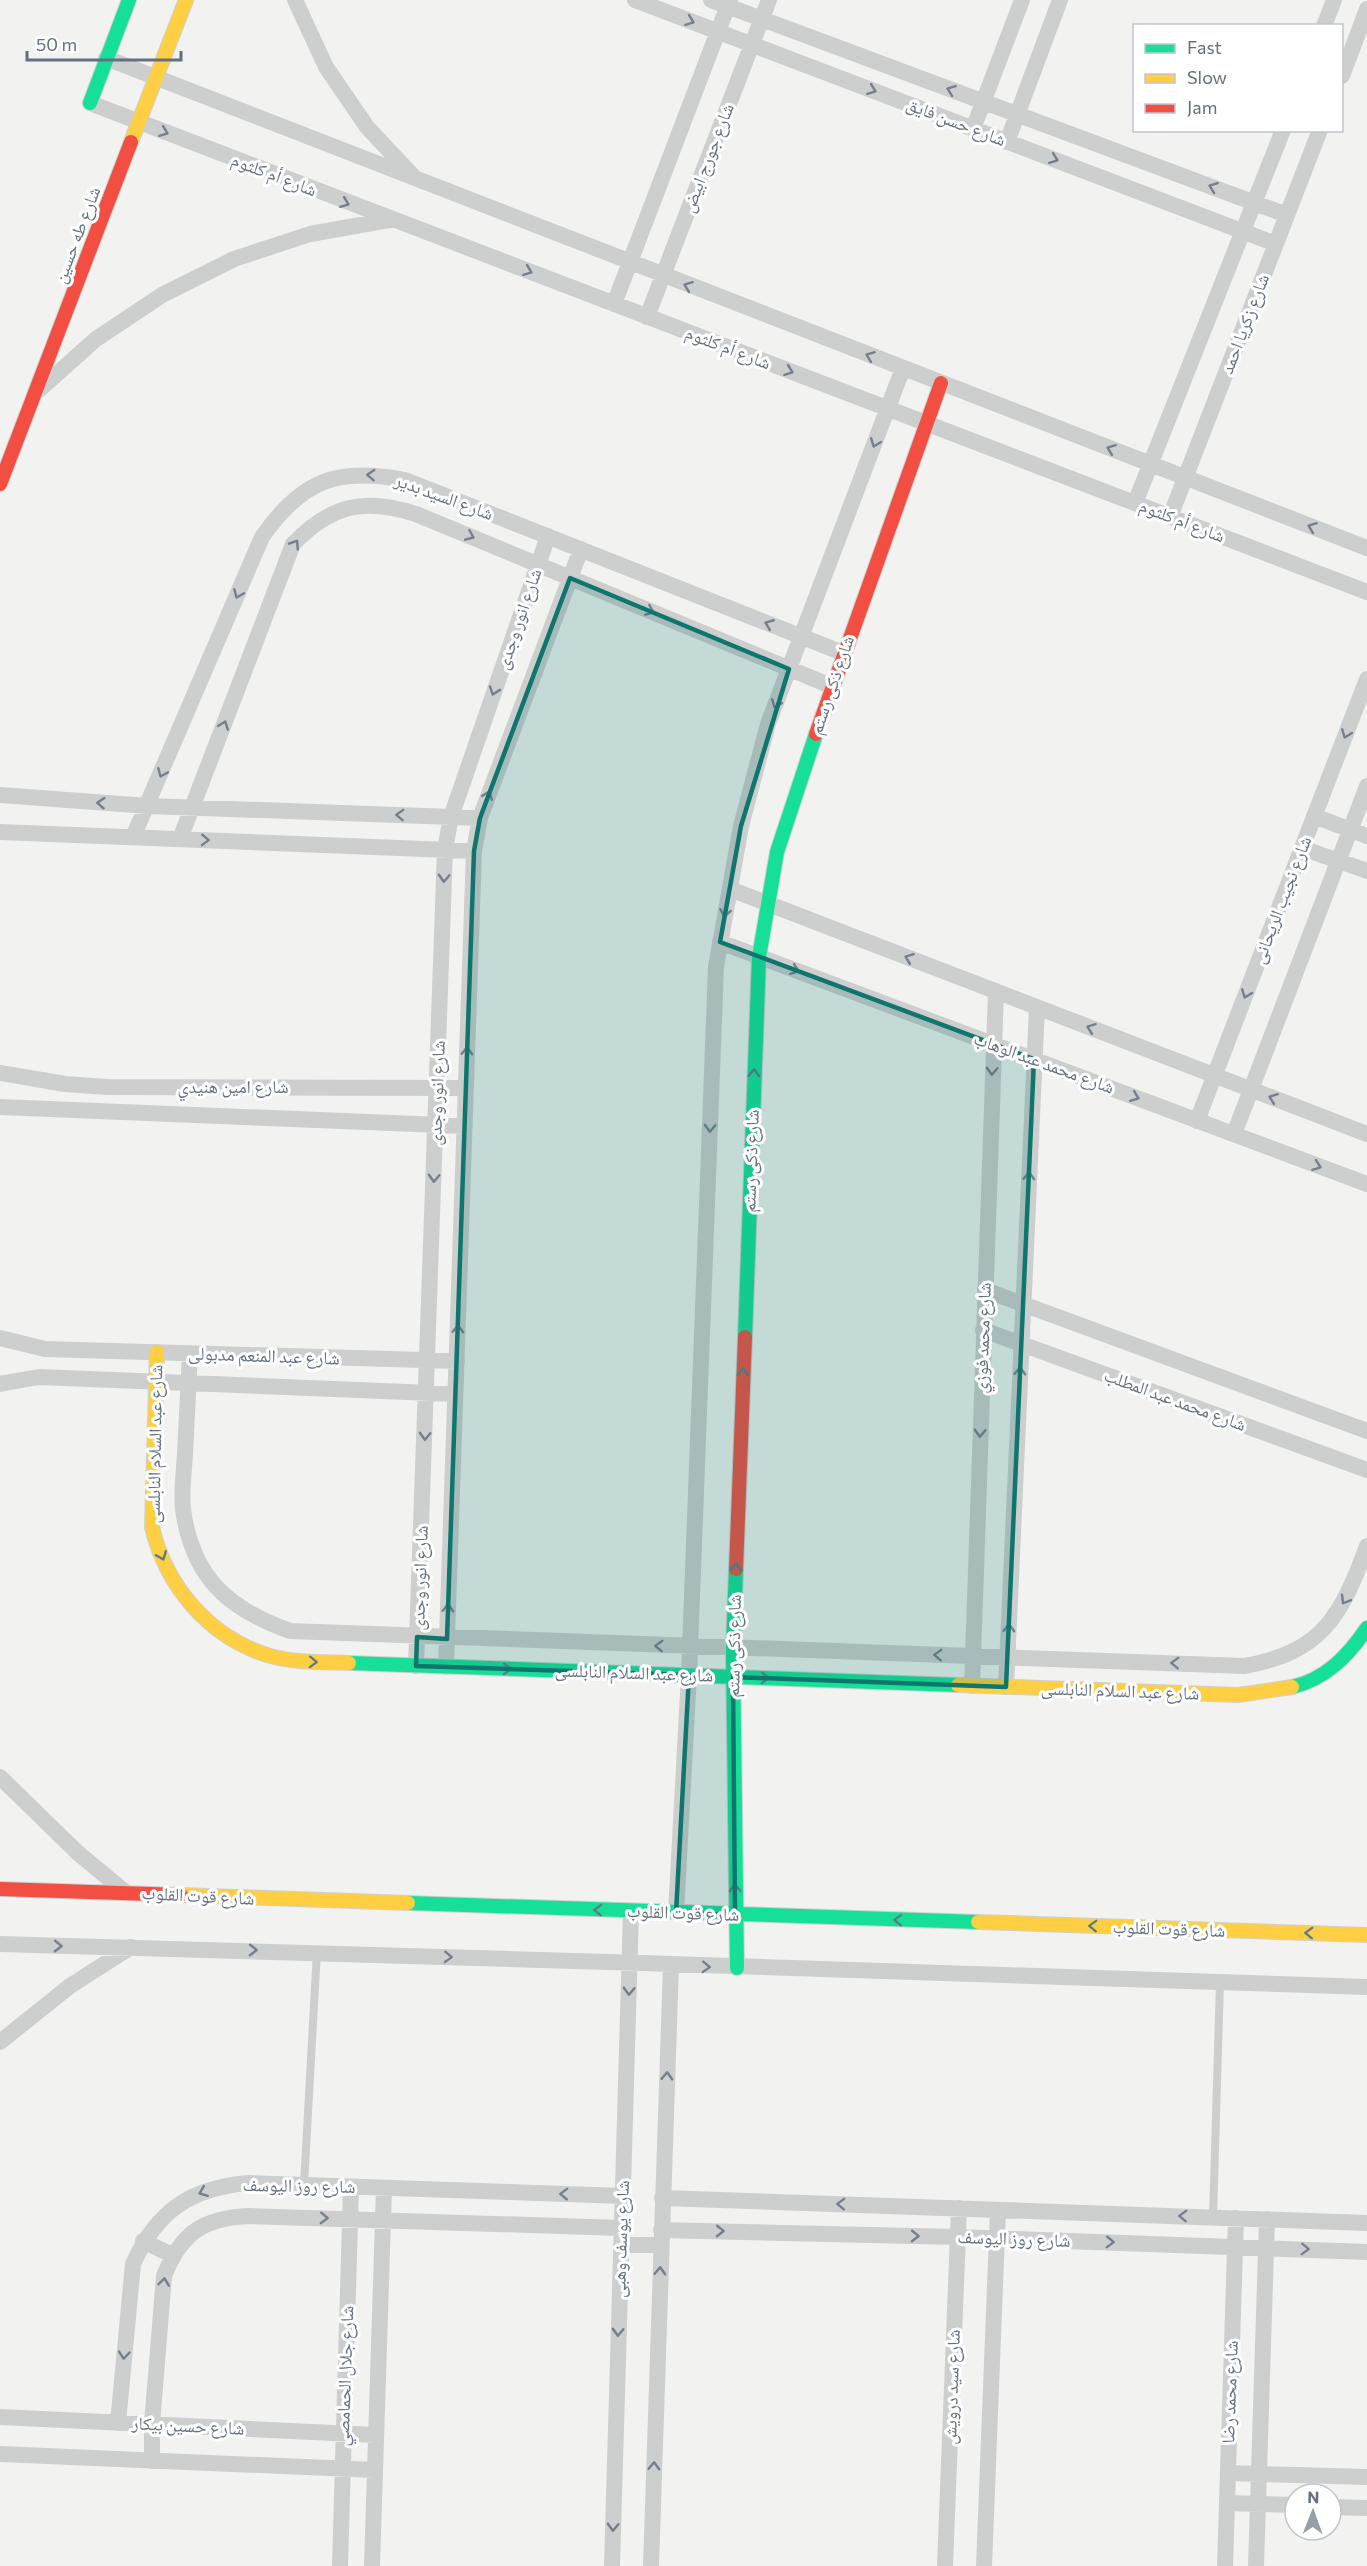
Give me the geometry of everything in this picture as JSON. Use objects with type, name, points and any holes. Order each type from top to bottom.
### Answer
[{"type":"street","points":[[90,103],[129,0]]},
{"type":"street","name":"شارع طه حسين","points":[[0,484],[186,0]]},
{"type":"street","points":[[295,0],[326,67],[367,127],[417,180]]},
{"type":"street","name":"شارع حسن فايق","points":[[635,0],[1276,244]]},
{"type":"street","name":"شارع حسن فايق","points":[[711,0],[729,3],[762,19],[1287,215]]},
{"type":"street","name":"شارع جورج ابيض","points":[[647,317],[769,0]]},
{"type":"street","points":[[972,129],[1022,0]]},
{"type":"street","points":[[1007,141],[1060,0]]},
{"type":"street","points":[[1325,24],[1334,0]]},
{"type":"street","name":"شارع جورج ابيض","points":[[614,304],[729,3]]},
{"type":"street","points":[[1343,71],[1367,9]]},
{"type":"street","points":[[106,58],[155,80],[1367,548]]},
{"type":"street","name":"شارع أم كلثوم","points":[[90,103],[389,220],[1367,592]]},
{"type":"street","name":"شارع زكريا احمد","points":[[1135,503],[1282,132]]},
{"type":"street","name":"شارع زكريا احمد","points":[[1170,517],[1319,132]]},
{"type":"street","points":[[36,393],[96,339],[162,295],[234,259],[310,234],[389,220]]},
{"type":"street","points":[[676,1913],[689,1676],[716,967],[741,826],[768,724],[903,368]]},
{"type":"street","name":"شارع ذكى رستم","points":[[737,1968],[733,1649],[759,957],[766,903],[792,802],[831,686],[941,383]]},
{"type":"street","name":"شارع السيد بدير","points":[[133,837],[262,537],[281,510],[307,489],[338,477],[372,474],[405,480],[843,653]]},
{"type":"street","name":"شارع السيد بدير","points":[[180,839],[293,544],[312,524],[336,511],[362,504],[390,505],[831,686]]},
{"type":"street","name":"شارع انور وجدى","points":[[416,1665],[445,849],[451,817],[548,537]]},
{"type":"street","name":"شارع انور وجدى","points":[[446,1667],[474,851],[480,818],[581,549]]},
{"type":"street","name":"شارع نجيب الريحانى","points":[[1197,1120],[1367,679]]},
{"type":"street","points":[[1234,1134],[1367,786]]},
{"type":"street","points":[[0,795],[148,806],[480,818]]},
{"type":"street","points":[[1314,816],[1367,836]]},
{"type":"street","points":[[0,832],[474,851]]},
{"type":"street","points":[[1302,848],[1367,871]]},
{"type":"street","points":[[729,889],[1367,1134]]},
{"type":"street","name":"شارع محمد عبد الوهاب","points":[[720,942],[1367,1184]]},
{"type":"street","name":"شارع محمد فوزي","points":[[972,1686],[996,991]]},
{"type":"street","points":[[1006,1687],[1037,1007]]},
{"type":"street","name":"شارع امين هنيدي","points":[[0,1073],[65,1084],[107,1087],[466,1088]]},
{"type":"street","name":"شارع امين هنيدي","points":[[0,1107],[465,1126]]},
{"type":"street","name":"شارع محمد عبد المطلب","points":[[985,1290],[1367,1431]]},
{"type":"street","name":"شارع محمد عبد المطلب","points":[[983,1330],[1367,1470]]},
{"type":"street","name":"شارع عبد المنعم مدبولى","points":[[0,1338],[45,1349],[457,1361]]},
{"type":"street","name":"شارع عبد السلام النابلسى","points":[[157,1353],[152,1526],[165,1564],[192,1606],[214,1627],[239,1643],[267,1655],[303,1662],[1238,1695],[1280,1692],[1309,1682],[1334,1667],[1356,1646],[1367,1628]]},
{"type":"street","name":"شارع عبد السلام النابلسى","points":[[190,1353],[183,1506],[189,1541],[205,1573],[228,1599],[257,1619],[290,1631],[447,1639],[1244,1666],[1271,1661],[1296,1650],[1311,1640],[1337,1615],[1350,1591],[1367,1546]]},
{"type":"street","name":"شارع عبد المنعم مدبولى","points":[[0,1384],[39,1377],[455,1394]]},
{"type":"street","points":[[0,1777],[78,1853],[125,1892]]},
{"type":"street","name":"شارع قوت القلوب","points":[[0,1889],[1367,1935]]},
{"type":"street","name":"شارع يوسف وهبى","points":[[612,2566],[631,1911]]},
{"type":"street","points":[[1335,1933],[1367,1922]]},
{"type":"street","points":[[0,1944],[317,1951],[737,1968],[1367,1987]]},
{"type":"street","points":[[0,2042],[70,1986],[131,1947]]},
{"type":"street","points":[[651,2566],[671,1965]]},
{"type":"street","name":"شارع روز اليوسف","points":[[118,2423],[133,2264],[143,2241],[164,2216],[177,2205],[199,2193],[223,2185],[248,2183],[622,2196]]},
{"type":"street","name":"شارع جلال الحمامصي","points":[[340,2566],[351,2187]]},
{"type":"street","name":"شارع جلال الحمامصي","points":[[372,2566],[384,2188]]},
{"type":"street","name":"شارع روز اليوسف","points":[[662,2198],[1367,2223]]},
{"type":"street","name":"شارع سيد درويش","points":[[945,2566],[959,2208]]},
{"type":"street","points":[[984,2566],[998,2210]]},
{"type":"street","name":"شارع روز اليوسف","points":[[152,2461],[152,2424],[164,2276],[172,2255],[186,2237],[205,2224],[226,2217],[621,2228]]},
{"type":"street","name":"شارع محمد رضا","points":[[1225,2566],[1236,2218]]},
{"type":"street","name":"شارع محمد رضا","points":[[1256,2566],[1267,2219]]},
{"type":"street","name":"شارع روز اليوسف","points":[[621,2245],[661,2237],[958,2237],[1367,2252]]},
{"type":"street","points":[[143,2241],[172,2255]]},
{"type":"street","name":"شارع حسين بيكار","points":[[0,2417],[376,2435]]},
{"type":"street","name":"شارع حسين بيكار","points":[[0,2454],[375,2470]]},
{"type":"street","points":[[1228,2473],[1367,2477]]},
{"type":"street","points":[[1227,2503],[1283,2505]]},
{"type":"street","points":[[1343,2507],[1367,2508]]},
{"type":"lane","points":[[304,2185],[317,1951]]},
{"type":"lane","points":[[1213,2217],[1220,1982]]},
{"type":"highlighted area","points":[[570,578],[789,669],[741,826],[720,942],[1034,1059],[1006,1687],[733,1677],[735,1915],[676,1913],[689,1675],[416,1666],[417,1637],[447,1639],[474,851],[480,818]]},
{"type":"traffic: fast","points":[[90,103],[129,0]]},
{"type":"traffic: fast","points":[[745,1337],[759,957],[777,852],[816,734]]},
{"type":"traffic: fast","points":[[736,1569],[733,1649],[737,1968]]},
{"type":"traffic: fast","points":[[1292,1687],[1315,1678],[1335,1665],[1367,1628]]},
{"type":"traffic: fast","points":[[349,1663],[958,1685]]},
{"type":"traffic: fast","points":[[408,1903],[978,1922]]},
{"type":"traffic: slow","points":[[131,142],[186,0]]},
{"type":"traffic: slow","points":[[157,1352],[152,1527],[159,1549],[179,1588],[208,1622],[246,1646],[267,1655],[287,1659],[349,1663]]},
{"type":"traffic: slow","points":[[958,1685],[1238,1695],[1292,1687]]},
{"type":"traffic: slow","points":[[181,1895],[408,1903]]},
{"type":"traffic: slow","points":[[978,1922],[1367,1935]]},
{"type":"traffic: jam","points":[[0,484],[131,142]]},
{"type":"traffic: jam","points":[[816,734],[941,383]]},
{"type":"traffic: jam","points":[[736,1569],[745,1337]]},
{"type":"traffic: jam","points":[[0,1889],[181,1895]]}]
